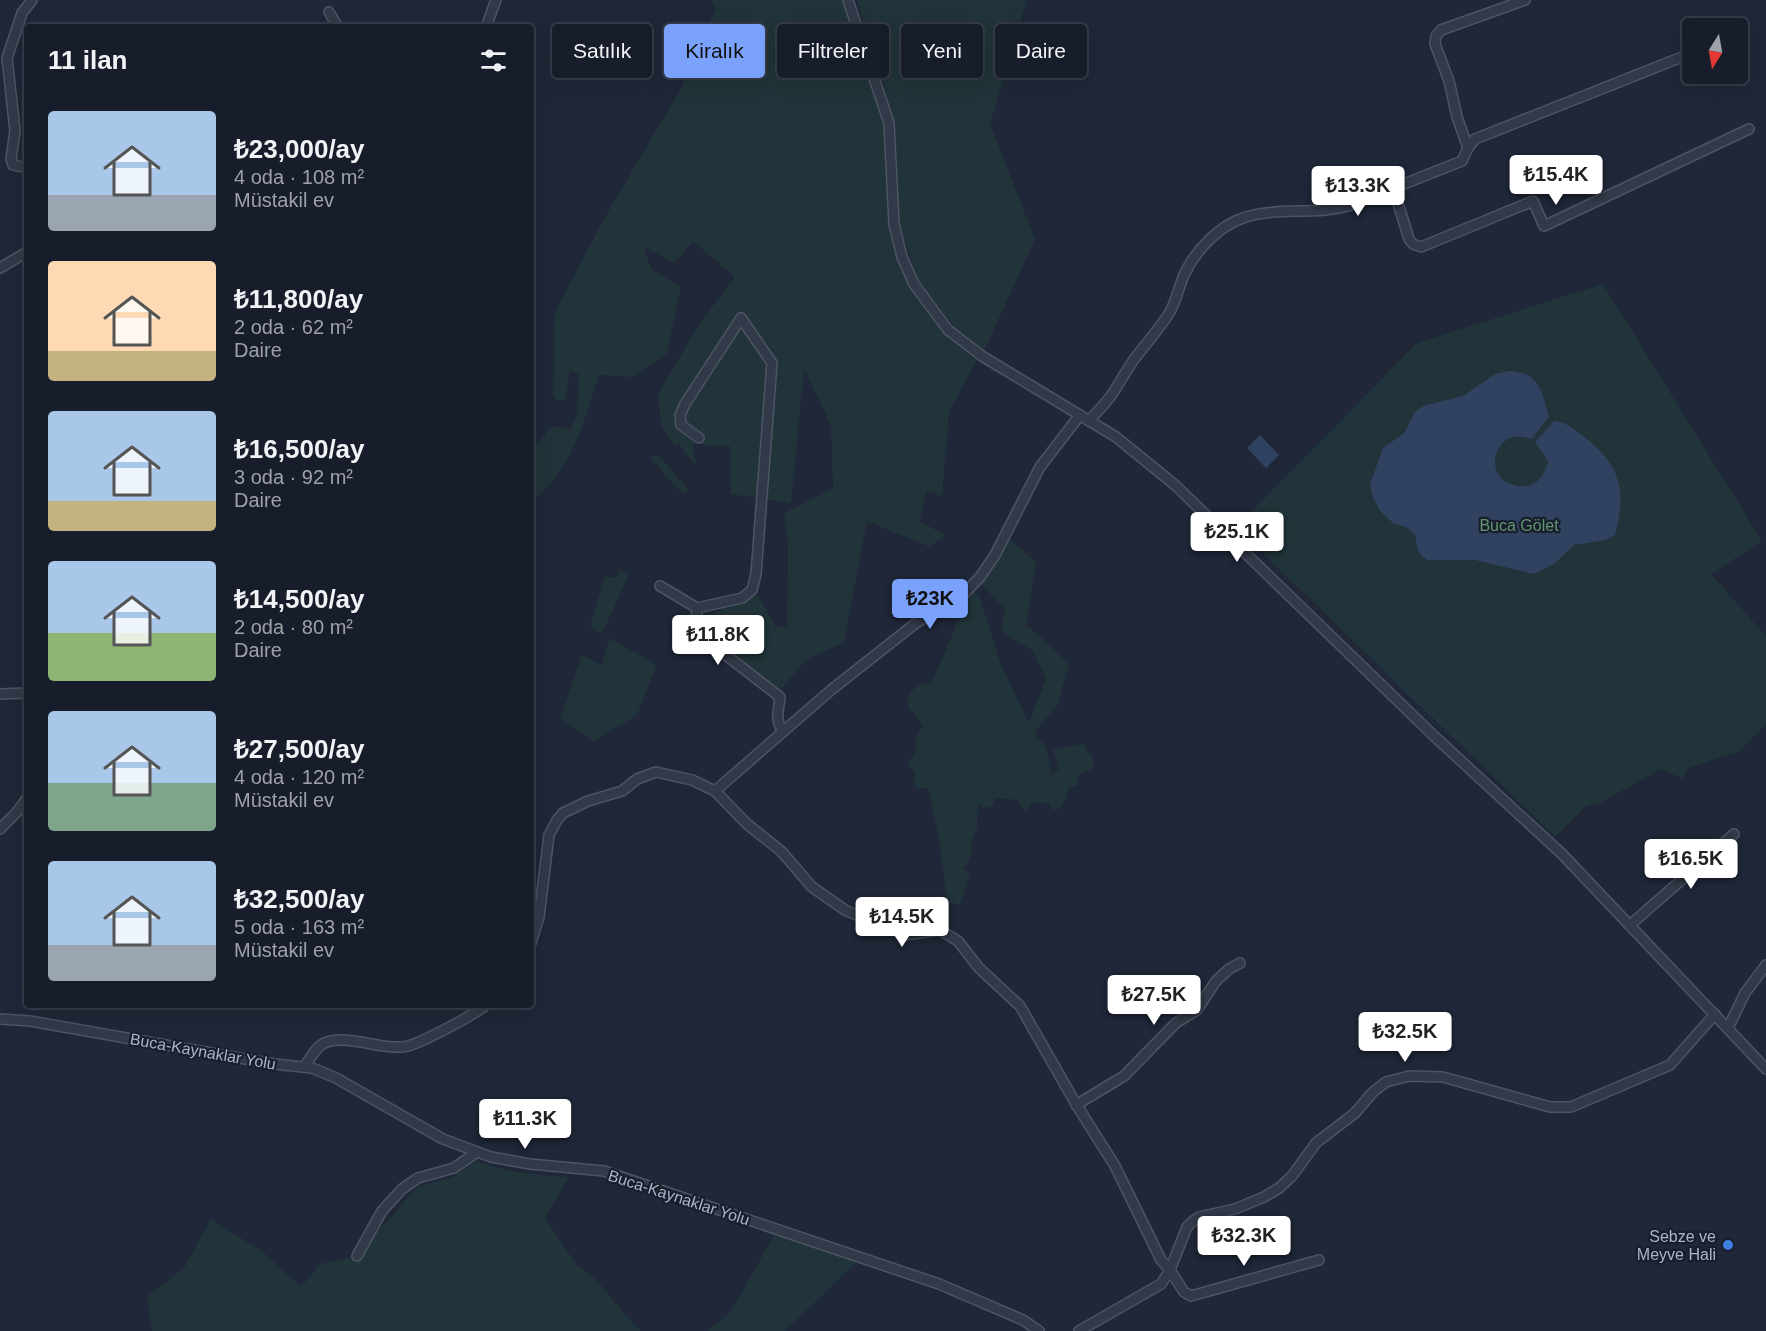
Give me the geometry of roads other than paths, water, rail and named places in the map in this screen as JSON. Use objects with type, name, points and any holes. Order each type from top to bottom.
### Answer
[{"type":"street","points":[[24,167],[13,165],[11,159],[15,131],[7,58],[22,13],[32,0]]},
{"type":"street","points":[[487,24],[496,0]]},
{"type":"street","points":[[848,0],[889,123],[894,224],[902,257],[914,284],[948,330],[982,356],[1116,437],[1174,485],[1434,736],[1562,854],[1766,1069]]},
{"type":"street","points":[[1468,148],[1457,117],[1449,81],[1435,44],[1436,36],[1441,30],[1525,0]]},
{"type":"street","points":[[329,12],[336,24]]},
{"type":"street","points":[[1089,421],[1110,398],[1133,361],[1170,314],[1185,273],[1199,252],[1229,225],[1244,218],[1267,213],[1335,210],[1462,160],[1475,139],[1682,57]]},
{"type":"street","points":[[1394,187],[1409,239],[1415,246],[1421,247],[1533,201],[1544,226],[1749,129]]},
{"type":"street","points":[[0,268],[24,254]]},
{"type":"street","points":[[660,586],[697,608],[742,598],[752,590],[756,574],[772,363],[741,318],[680,415],[681,424],[699,438]]},
{"type":"street","points":[[715,791],[831,690],[916,623],[962,597],[980,578],[995,555],[1040,467],[1080,415]]},
{"type":"street","points":[[697,608],[696,632],[780,697],[778,722],[779,728],[784,731]]},
{"type":"street","points":[[0,694],[24,693]]},
{"type":"street","points":[[534,932],[541,908],[549,835],[557,819],[563,813],[588,801],[622,791],[637,779],[656,772],[692,780],[715,791],[747,824],[781,851],[812,887],[845,910],[905,935],[940,930],[958,941],[979,968],[1020,1006],[1115,1166],[1161,1260],[1184,1292],[1191,1296],[1319,1260]]},
{"type":"street","points":[[0,829],[24,802]]},
{"type":"street","points":[[1630,925],[1734,834]]},
{"type":"street","points":[[1077,1105],[1124,1076],[1176,1023],[1193,1013],[1216,981],[1240,963]]},
{"type":"street","points":[[1728,1028],[1745,993],[1766,965]]},
{"type":"street","points":[[304,1067],[320,1046],[330,1042],[389,1047],[407,1046],[431,1036],[481,1008]]},
{"type":"street","points":[[1079,1331],[1161,1284],[1170,1270],[1187,1227],[1193,1221],[1199,1217],[1235,1209],[1279,1188],[1292,1176],[1316,1143],[1355,1113],[1373,1092],[1386,1082],[1409,1076],[1443,1077],[1550,1107],[1571,1107],[1670,1065],[1715,1014]]},
{"type":"street","name":"Buca-Kaynaklar Yolu","points":[[0,1019],[30,1022],[274,1064],[312,1068],[336,1078],[443,1139],[477,1152],[530,1164],[604,1171],[939,1284],[1023,1320],[1039,1331]]},
{"type":"street","points":[[357,1256],[382,1210],[402,1189],[418,1178],[454,1168],[477,1152]]},
{"type":"water","points":[[1509,371],[1519,372],[1533,379],[1541,392],[1549,417],[1531,439],[1518,436],[1508,439],[1501,445],[1496,454],[1495,463],[1498,473],[1504,480],[1516,486],[1531,485],[1536,482],[1543,474],[1548,461],[1535,442],[1554,421],[1566,424],[1596,447],[1613,468],[1620,492],[1619,519],[1615,535],[1606,540],[1574,545],[1554,564],[1534,574],[1475,560],[1427,560],[1418,550],[1416,536],[1406,527],[1393,523],[1380,511],[1372,495],[1370,484],[1383,448],[1404,433],[1415,412],[1423,406],[1463,396],[1495,374]]},
{"type":"water","points":[[1260,435],[1279,455],[1266,468],[1247,448]]},
{"type":"place","name":"Sebze ve Meyve Hali","points":[[1728,1245]]},
{"type":"park label","name":"Buca Gölet","points":[[1519,525]]}]
